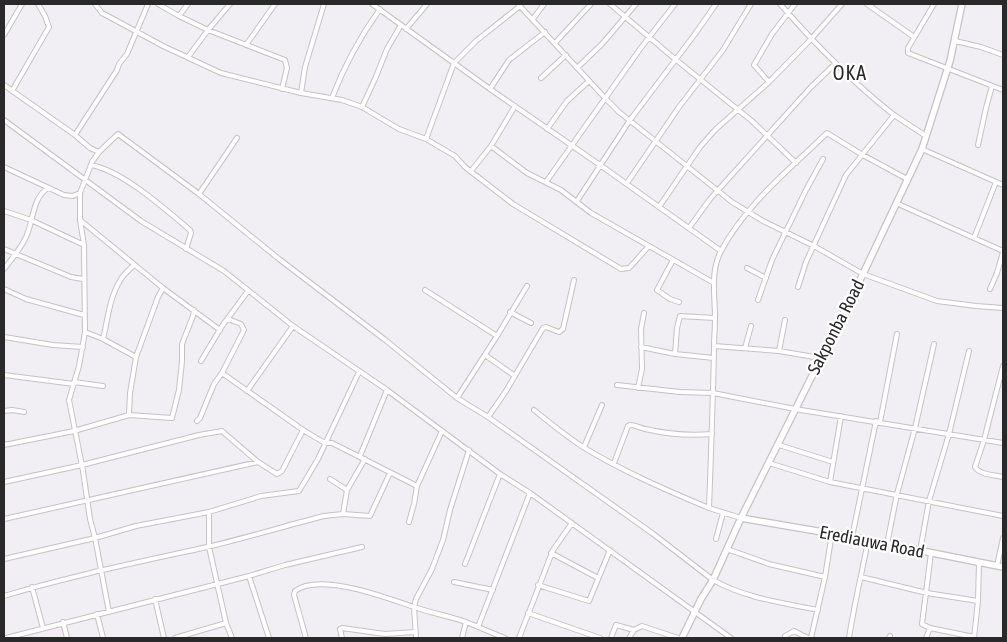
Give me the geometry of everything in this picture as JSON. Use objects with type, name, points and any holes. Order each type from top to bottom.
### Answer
[{"type":"main road","name":"Sakponba Road","points":[[682,638],[713,580],[741,518],[863,274],[922,149],[955,41],[962,4]]},
{"type":"main road","name":"Erediauwa Road","points":[[741,518],[832,533],[1000,566]]},
{"type":"street","points":[[4,35],[22,4]]},
{"type":"street","points":[[12,91],[49,27],[38,4]]},
{"type":"street","points":[[95,4],[102,13],[221,73],[282,89],[332,98],[362,107],[398,129],[426,139],[455,156],[513,204],[621,269],[629,268],[649,246]]},
{"type":"street","points":[[75,134],[127,54],[148,4]]},
{"type":"street","points":[[158,4],[208,30],[285,60],[287,68],[282,89]]},
{"type":"street","points":[[179,16],[188,4]]},
{"type":"street","points":[[188,57],[230,4]]},
{"type":"street","points":[[246,45],[275,4]]},
{"type":"street","points":[[301,93],[305,67],[324,4]]},
{"type":"street","points":[[372,4],[721,251]]},
{"type":"street","points":[[406,28],[427,4]]},
{"type":"street","points":[[533,19],[544,4]]},
{"type":"street","points":[[555,43],[591,4]]},
{"type":"street","points":[[610,4],[738,109],[796,163]]},
{"type":"street","points":[[578,67],[602,44],[636,4]]},
{"type":"street","points":[[546,182],[649,37],[675,4]]},
{"type":"street","points":[[577,201],[630,120],[716,4]]},
{"type":"street","points":[[627,183],[679,107],[723,50],[752,4]]},
{"type":"street","points":[[780,4],[835,64],[864,92],[926,136]]},
{"type":"street","points":[[769,82],[754,65],[772,34],[795,4]]},
{"type":"street","points":[[659,207],[700,147],[715,130],[769,82],[842,4]]},
{"type":"street","points":[[869,4],[914,37]]},
{"type":"street","points":[[934,4],[908,48],[908,53],[1003,90]]},
{"type":"street","points":[[426,139],[454,63],[476,41],[519,5],[606,99],[717,192],[748,212],[863,274],[937,301],[1003,308]]},
{"type":"street","points":[[332,98],[343,69],[362,34],[380,9]]},
{"type":"street","points":[[362,107],[387,49],[401,25]]},
{"type":"street","points":[[490,89],[509,60],[545,32]]},
{"type":"street","points":[[955,41],[981,47],[1003,55]]},
{"type":"street","points":[[541,78],[566,55]]},
{"type":"street","points":[[689,228],[717,192],[835,64]]},
{"type":"street","points":[[547,128],[567,101],[589,81]]},
{"type":"street","points":[[4,85],[75,134],[90,148],[99,152]]},
{"type":"street","points":[[978,145],[992,86]]},
{"type":"street","points":[[471,171],[491,146],[515,106]]},
{"type":"street","points":[[798,287],[806,262],[846,175],[894,115]]},
{"type":"street","points":[[4,120],[140,221],[224,271],[293,326],[387,390],[500,474],[530,493],[731,638]]},
{"type":"street","points":[[709,508],[715,318],[714,284],[716,266],[721,251],[748,212],[768,189],[827,133],[907,179]]},
{"type":"street","points":[[109,612],[69,400],[85,332],[84,245],[80,220],[80,193],[91,165],[99,152],[115,136],[121,135],[199,194],[279,259],[384,338],[457,398],[488,417],[652,533],[713,580],[723,586],[754,596],[818,610]]},
{"type":"street","points":[[199,194],[237,138]]},
{"type":"street","points":[[491,146],[527,173],[577,201],[591,213],[714,284]]},
{"type":"street","points":[[922,149],[1003,185]]},
{"type":"street","points":[[758,300],[772,260],[806,190],[823,160]]},
{"type":"street","points":[[91,165],[112,172],[143,193],[190,230],[191,233],[186,249]]},
{"type":"street","points":[[4,167],[64,195],[73,196],[80,200]]},
{"type":"street","points":[[974,238],[996,182]]},
{"type":"street","points":[[4,269],[27,235],[42,192],[48,188]]},
{"type":"street","points":[[73,196],[80,193]]},
{"type":"street","points":[[896,203],[1003,251],[990,289]]},
{"type":"street","points":[[4,211],[31,220],[84,245]]},
{"type":"street","points":[[80,220],[163,288],[220,330]]},
{"type":"street","points":[[82,231],[88,225]]},
{"type":"street","points":[[4,249],[71,277],[83,279]]},
{"type":"street","points":[[673,260],[657,290],[670,299],[679,302]]},
{"type":"street","points":[[103,339],[109,308],[114,295],[121,279],[134,265]]},
{"type":"street","points":[[746,268],[766,278]]},
{"type":"street","points":[[488,417],[543,328],[559,332],[562,329],[574,280]]},
{"type":"street","points":[[457,398],[527,286]]},
{"type":"street","points":[[129,415],[130,393],[136,357],[163,288]]},
{"type":"street","points":[[4,289],[26,300],[84,315]]},
{"type":"street","points":[[425,290],[497,336]]},
{"type":"street","points":[[201,361],[220,330],[248,291]]},
{"type":"street","points":[[4,445],[74,431],[129,415],[169,419],[173,416],[179,390],[182,344],[196,312]]},
{"type":"street","points":[[510,312],[531,323]]},
{"type":"street","points":[[638,388],[642,369],[641,329],[644,313]]},
{"type":"street","points":[[675,354],[680,316],[715,318]]},
{"type":"street","points":[[197,421],[201,417],[214,384],[222,373],[244,330],[241,324],[228,319]]},
{"type":"street","points":[[779,351],[785,320]]},
{"type":"street","points":[[247,391],[293,326]]},
{"type":"street","points":[[745,348],[751,326]]},
{"type":"street","points":[[85,332],[103,339],[136,357]]},
{"type":"street","points":[[852,537],[861,488],[878,422],[897,334]]},
{"type":"street","points":[[4,337],[52,346],[83,347]]},
{"type":"street","points":[[887,545],[897,494],[915,428],[934,344]]},
{"type":"street","points":[[714,346],[779,351],[820,358]]},
{"type":"street","points":[[641,347],[675,354],[714,358]]},
{"type":"street","points":[[920,551],[929,501],[949,434],[969,351]]},
{"type":"street","points":[[485,355],[515,376]]},
{"type":"street","points":[[1003,366],[975,467],[976,470],[1003,477]]},
{"type":"street","points":[[4,560],[136,526],[209,512],[261,496],[299,491],[359,372]]},
{"type":"street","points":[[222,373],[303,430],[325,442],[332,443],[360,456],[416,486]]},
{"type":"street","points":[[4,376],[103,386]]},
{"type":"street","points":[[617,385],[680,392],[713,393],[795,409],[1003,443]]},
{"type":"street","points":[[360,456],[387,390]]},
{"type":"street","points":[[584,447],[602,406]]},
{"type":"street","points":[[534,410],[584,447],[614,463],[709,508],[741,518]]},
{"type":"street","points":[[4,411],[24,412]]},
{"type":"street","points":[[830,482],[841,416]]},
{"type":"street","points":[[614,463],[630,424],[643,429],[668,433],[712,434]]},
{"type":"street","points":[[4,482],[222,431],[258,462],[274,473],[280,473],[303,430]]},
{"type":"street","points":[[409,522],[416,486],[442,431]]},
{"type":"street","points":[[778,445],[833,462]]},
{"type":"street","points":[[416,638],[414,607],[416,599],[432,569],[469,450]]},
{"type":"street","points":[[343,514],[347,490],[365,459]]},
{"type":"street","points":[[4,519],[87,501],[169,480],[258,462]]},
{"type":"street","points":[[769,463],[830,482],[1003,516]]},
{"type":"street","points":[[4,596],[124,564],[209,546],[324,516],[343,514],[370,516],[390,473]]},
{"type":"street","points":[[464,564],[500,474]]},
{"type":"street","points":[[330,479],[347,490]]},
{"type":"street","points":[[478,627],[530,493]]},
{"type":"street","points":[[209,512],[209,546],[226,623],[232,638]]},
{"type":"street","points":[[716,538],[723,513]]},
{"type":"street","points":[[519,638],[538,585],[552,554],[572,523]]},
{"type":"street","points":[[785,636],[794,631],[809,638],[818,610],[832,533]]},
{"type":"street","points":[[1000,566],[1003,538]]},
{"type":"street","points":[[849,638],[868,540]]},
{"type":"street","points":[[6,638],[249,576],[285,565],[362,547]]},
{"type":"street","points":[[727,549],[770,564],[825,577]]},
{"type":"street","points":[[538,585],[589,601],[610,550]]},
{"type":"street","points":[[931,553],[922,624],[930,628],[974,638],[978,601],[979,562]]},
{"type":"street","points":[[552,554],[598,578]]},
{"type":"street","points":[[249,576],[269,638]]},
{"type":"street","points":[[861,577],[927,593],[978,601]]},
{"type":"street","points":[[454,582],[493,590]]},
{"type":"street","points":[[306,638],[294,595],[298,588],[318,584],[341,586],[387,597],[466,622],[505,638]]},
{"type":"street","points":[[32,587],[43,628]]},
{"type":"street","points":[[155,599],[164,638]]},
{"type":"street","points":[[528,613],[600,638]]},
{"type":"street","points":[[97,614],[103,638]]},
{"type":"street","points":[[63,622],[67,638]]},
{"type":"street","points":[[462,638],[466,622]]},
{"type":"street","points":[[175,638],[226,623]]},
{"type":"street","points":[[611,638],[616,625],[634,630]]},
{"type":"street","points":[[629,638],[634,630],[642,626],[678,638]]},
{"type":"street","points":[[342,638],[340,629],[342,628],[385,634],[415,632]]},
{"type":"street","points":[[926,638],[930,628]]},
{"type":"street","points":[[29,632],[30,638]]},
{"type":"district","name":"OKA","points":[[850,73]]}]
